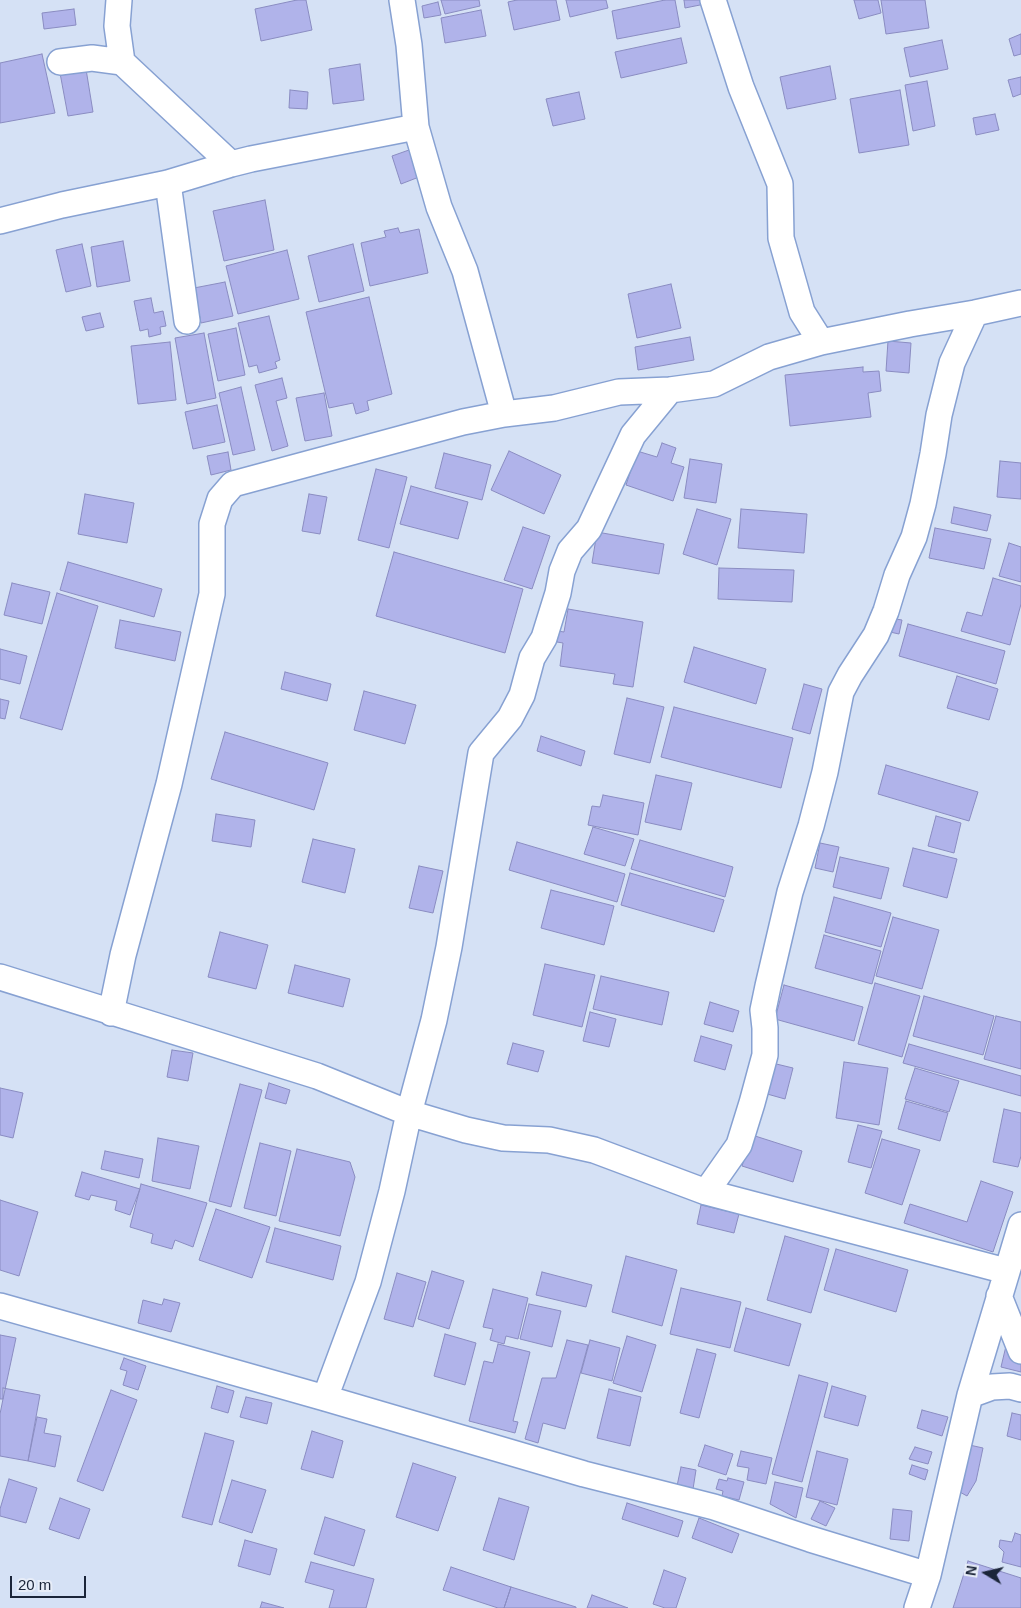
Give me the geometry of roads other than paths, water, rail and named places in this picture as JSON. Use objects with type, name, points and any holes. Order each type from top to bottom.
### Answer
[{"type":"street","points":[[119,0],[117,26],[122,62]]},
{"type":"street","points":[[402,0],[409,45],[416,127],[439,207],[465,270],[504,414]]},
{"type":"street","points":[[713,0],[741,87],[780,184],[781,238],[802,312],[821,342]]},
{"type":"street","points":[[60,62],[92,58],[122,62],[231,164]]},
{"type":"street","points":[[0,222],[62,205],[168,183],[231,164],[416,127]]},
{"type":"street","points":[[168,183],[187,321]]},
{"type":"street","points":[[111,1013],[123,955],[169,784],[212,594],[212,524],[220,500],[234,484],[463,422],[504,414],[554,408],[619,392],[670,390],[714,384],[769,357],[821,342],[1021,303]]},
{"type":"street","points":[[706,1192],[739,1145],[752,1103],[765,1055],[766,1028],[763,1010],[790,892],[811,826],[825,772],[841,692],[876,635],[886,611],[897,575],[914,537],[924,504],[939,415],[952,363],[975,313]]},
{"type":"street","points":[[325,1398],[368,1282],[392,1191],[408,1113],[434,1020],[449,947],[481,753],[510,718],[522,696],[532,658],[544,638],[558,593],[562,571],[570,551],[589,529],[633,435],[670,390]]},
{"type":"street","points":[[0,977],[317,1076],[408,1113],[466,1130],[503,1138],[549,1140],[594,1150],[706,1192],[1006,1271]]},
{"type":"street","points":[[917,1608],[928,1574],[970,1395],[1021,1225]]},
{"type":"street","points":[[999,1296],[1021,1351]]},
{"type":"street","points":[[0,1306],[584,1474],[714,1507],[928,1574]]},
{"type":"street","points":[[970,1395],[992,1387],[1010,1386],[1021,1389]]}]
